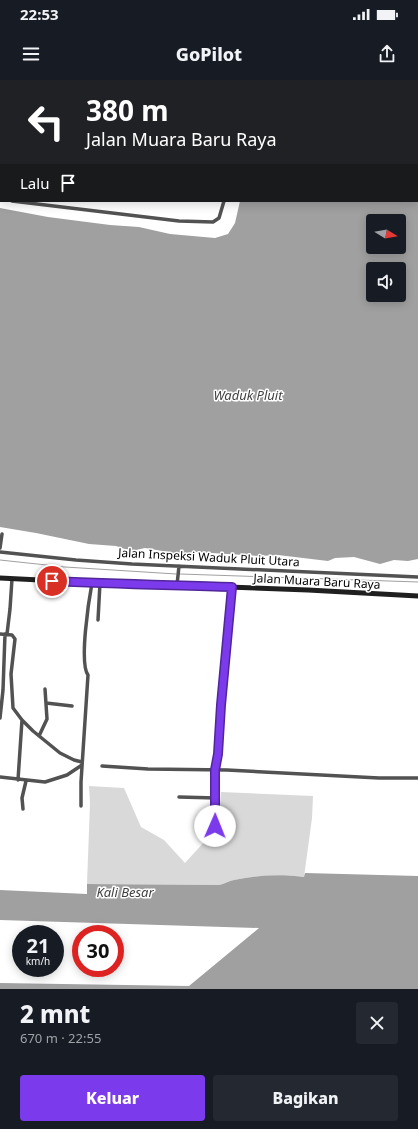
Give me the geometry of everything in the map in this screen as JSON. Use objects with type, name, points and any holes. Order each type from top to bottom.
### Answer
[{"type":"street","points":[[20,202],[172,220],[213,222],[219,218],[224,202]]},
{"type":"street","points":[[0,548],[2,534]]},
{"type":"street","name":"Jalan Inspeksi Waduk Pluit Utara","points":[[0,552],[76,560],[418,578]]},
{"type":"street","points":[[177,585],[180,566]]},
{"type":"street","name":"Jalan Muara Baru Raya","points":[[0,578],[92,583],[308,590],[418,596]]},
{"type":"street","points":[[0,718],[3,690],[4,634],[10,609],[12,579]]},
{"type":"street","points":[[81,806],[80,782],[88,675],[86,672],[84,647],[92,583]]},
{"type":"street","points":[[98,620],[100,583]]},
{"type":"street","points":[[215,826],[215,770],[218,754],[232,587]]},
{"type":"street","points":[[4,634],[12,635],[15,639],[11,674],[13,708],[22,720],[39,736],[60,752],[82,763]]},
{"type":"street","points":[[39,736],[47,719],[45,689]]},
{"type":"street","points":[[46,703],[72,706]]},
{"type":"street","points":[[18,780],[22,720]]},
{"type":"street","points":[[0,777],[26,781],[47,782],[67,775],[82,763]]},
{"type":"street","points":[[102,766],[148,769],[227,770],[379,778],[418,778]]},
{"type":"street","points":[[23,809],[22,798],[26,781]]},
{"type":"street","points":[[179,797],[216,798]]},
{"type":"shaded area","points":[[89,786],[124,788],[141,827],[164,840],[185,863],[205,841],[206,825],[218,826],[221,792],[313,796],[312,818],[304,877],[260,876],[243,878],[219,885],[87,884],[90,803]]},
{"type":"water","name":"Waduk Pluit","points":[[240,202],[418,202],[418,559],[408,561],[394,560],[380,564],[354,557],[335,558],[328,561],[278,555],[260,556],[196,552],[180,554],[145,548],[136,550],[116,546],[89,544],[0,527],[0,208],[48,217],[139,227],[170,234],[215,238],[228,234],[235,223]]},
{"type":"water","name":"Kali Besar","points":[[305,873],[418,876],[418,989],[0,989],[0,983],[189,986],[259,928],[0,920],[0,890],[87,894],[87,884],[219,885],[243,878],[260,876],[304,877]]},
{"type":"waterway","points":[[0,560],[65,567],[176,574]]},
{"type":"waterway","points":[[180,574],[418,582]]},
{"type":"route","points":[[52,581],[232,587],[218,754],[215,770],[215,826]]}]
